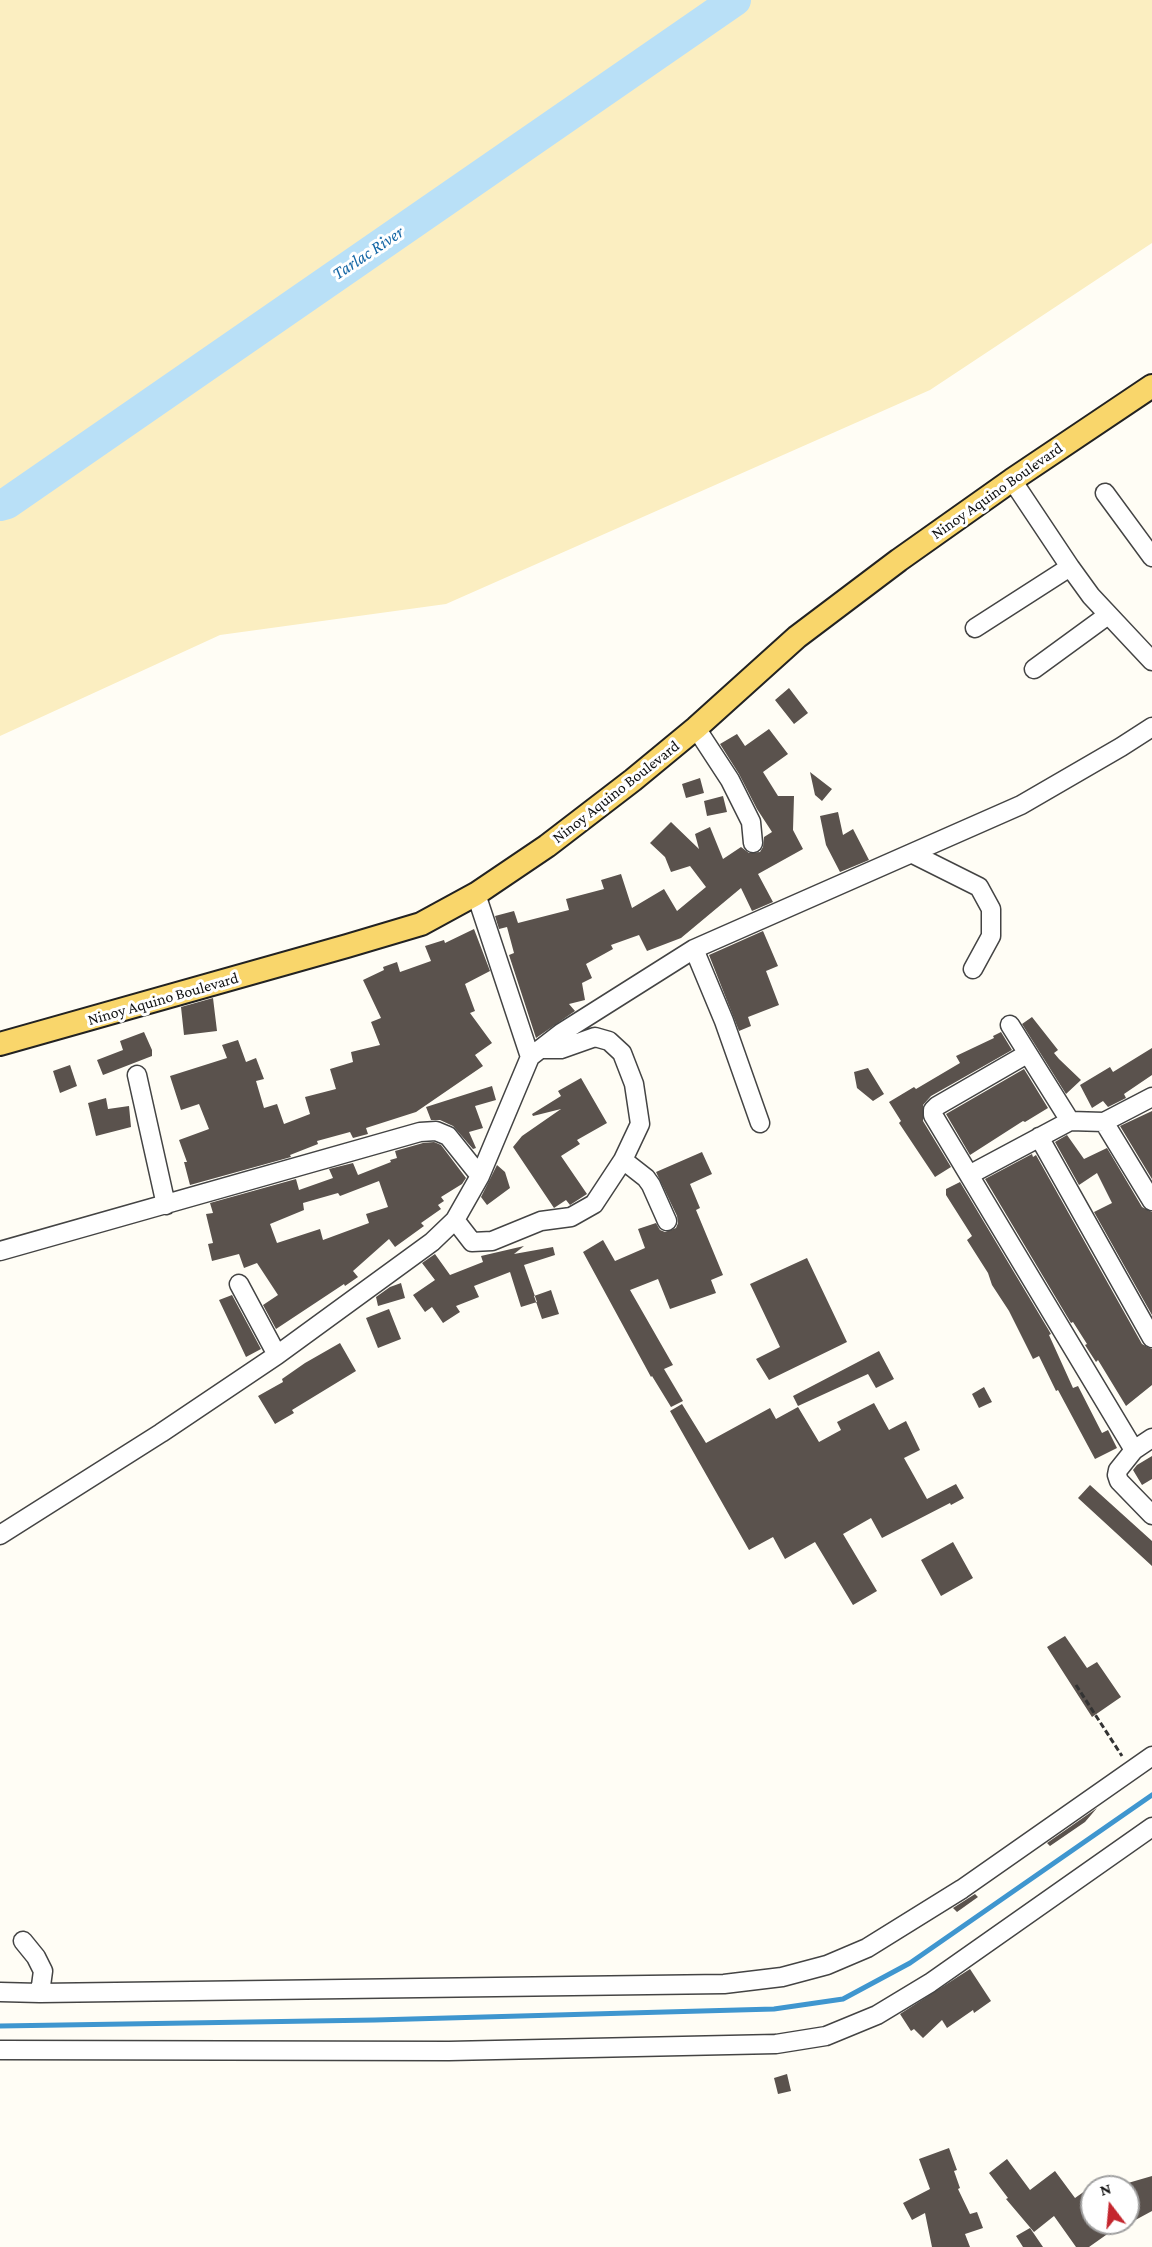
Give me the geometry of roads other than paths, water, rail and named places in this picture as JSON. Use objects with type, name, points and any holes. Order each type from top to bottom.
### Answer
[{"type":"main road","name":"Ninoy Aquino Boulevard","points":[[0,1044],[421,924],[476,894],[547,846],[633,780],[696,728],[797,637],[899,560],[1012,480],[1150,391]]},
{"type":"street","points":[[1012,480],[1091,596],[1152,661]]},
{"type":"street","points":[[1105,493],[1152,557]]},
{"type":"street","points":[[975,628],[1070,567]]},
{"type":"street","points":[[1034,669],[1108,615]]},
{"type":"street","points":[[0,1535],[161,1433],[277,1355],[432,1242],[455,1220],[480,1176],[535,1053],[561,1033],[694,949],[1021,805],[1152,727]]},
{"type":"street","points":[[696,728],[730,780],[751,822],[753,843]]},
{"type":"street","points":[[913,854],[979,887],[992,909],[991,936],[973,969]]},
{"type":"street","points":[[476,894],[535,1053]]},
{"type":"street","points":[[694,949],[724,1021],[760,1123]]},
{"type":"street","points":[[1010,1025],[1070,1120]]},
{"type":"street","points":[[455,1220],[471,1242],[492,1241],[542,1221],[571,1217],[594,1204],[623,1160],[640,1124],[634,1084],[622,1053],[609,1041],[595,1037],[561,1049],[535,1053]]},
{"type":"street","points":[[1027,1054],[933,1110],[933,1115],[1134,1450]]},
{"type":"street","points":[[137,1075],[166,1205]]},
{"type":"street","points":[[969,1175],[1070,1120],[1104,1122],[1152,1097]]},
{"type":"street","points":[[1104,1122],[1152,1201]]},
{"type":"street","points":[[0,1251],[428,1131],[436,1131],[448,1136],[480,1176]]},
{"type":"street","points":[[1039,1137],[1152,1338]]},
{"type":"street","points":[[623,1160],[646,1178],[667,1221]]},
{"type":"street","points":[[239,1284],[277,1355]]},
{"type":"street","points":[[1152,1438],[1134,1450],[1118,1470],[1117,1475],[1119,1481],[1152,1515]]},
{"type":"street","points":[[0,1992],[724,1984],[782,1977],[827,1965],[867,1948],[962,1889],[1152,1757]]},
{"type":"street","points":[[0,2050],[449,2051],[776,2044],[826,2036],[877,2014],[930,1983],[1152,1827]]},
{"type":"street","points":[[23,1941],[36,1957],[43,1971],[40,1993]]},
{"type":"waterway","name":"Tarlac River","points":[[0,505],[7,503],[735,0]]},
{"type":"waterway","points":[[0,2026],[375,2020],[774,2009],[843,1999],[910,1963],[1152,1795]]}]
